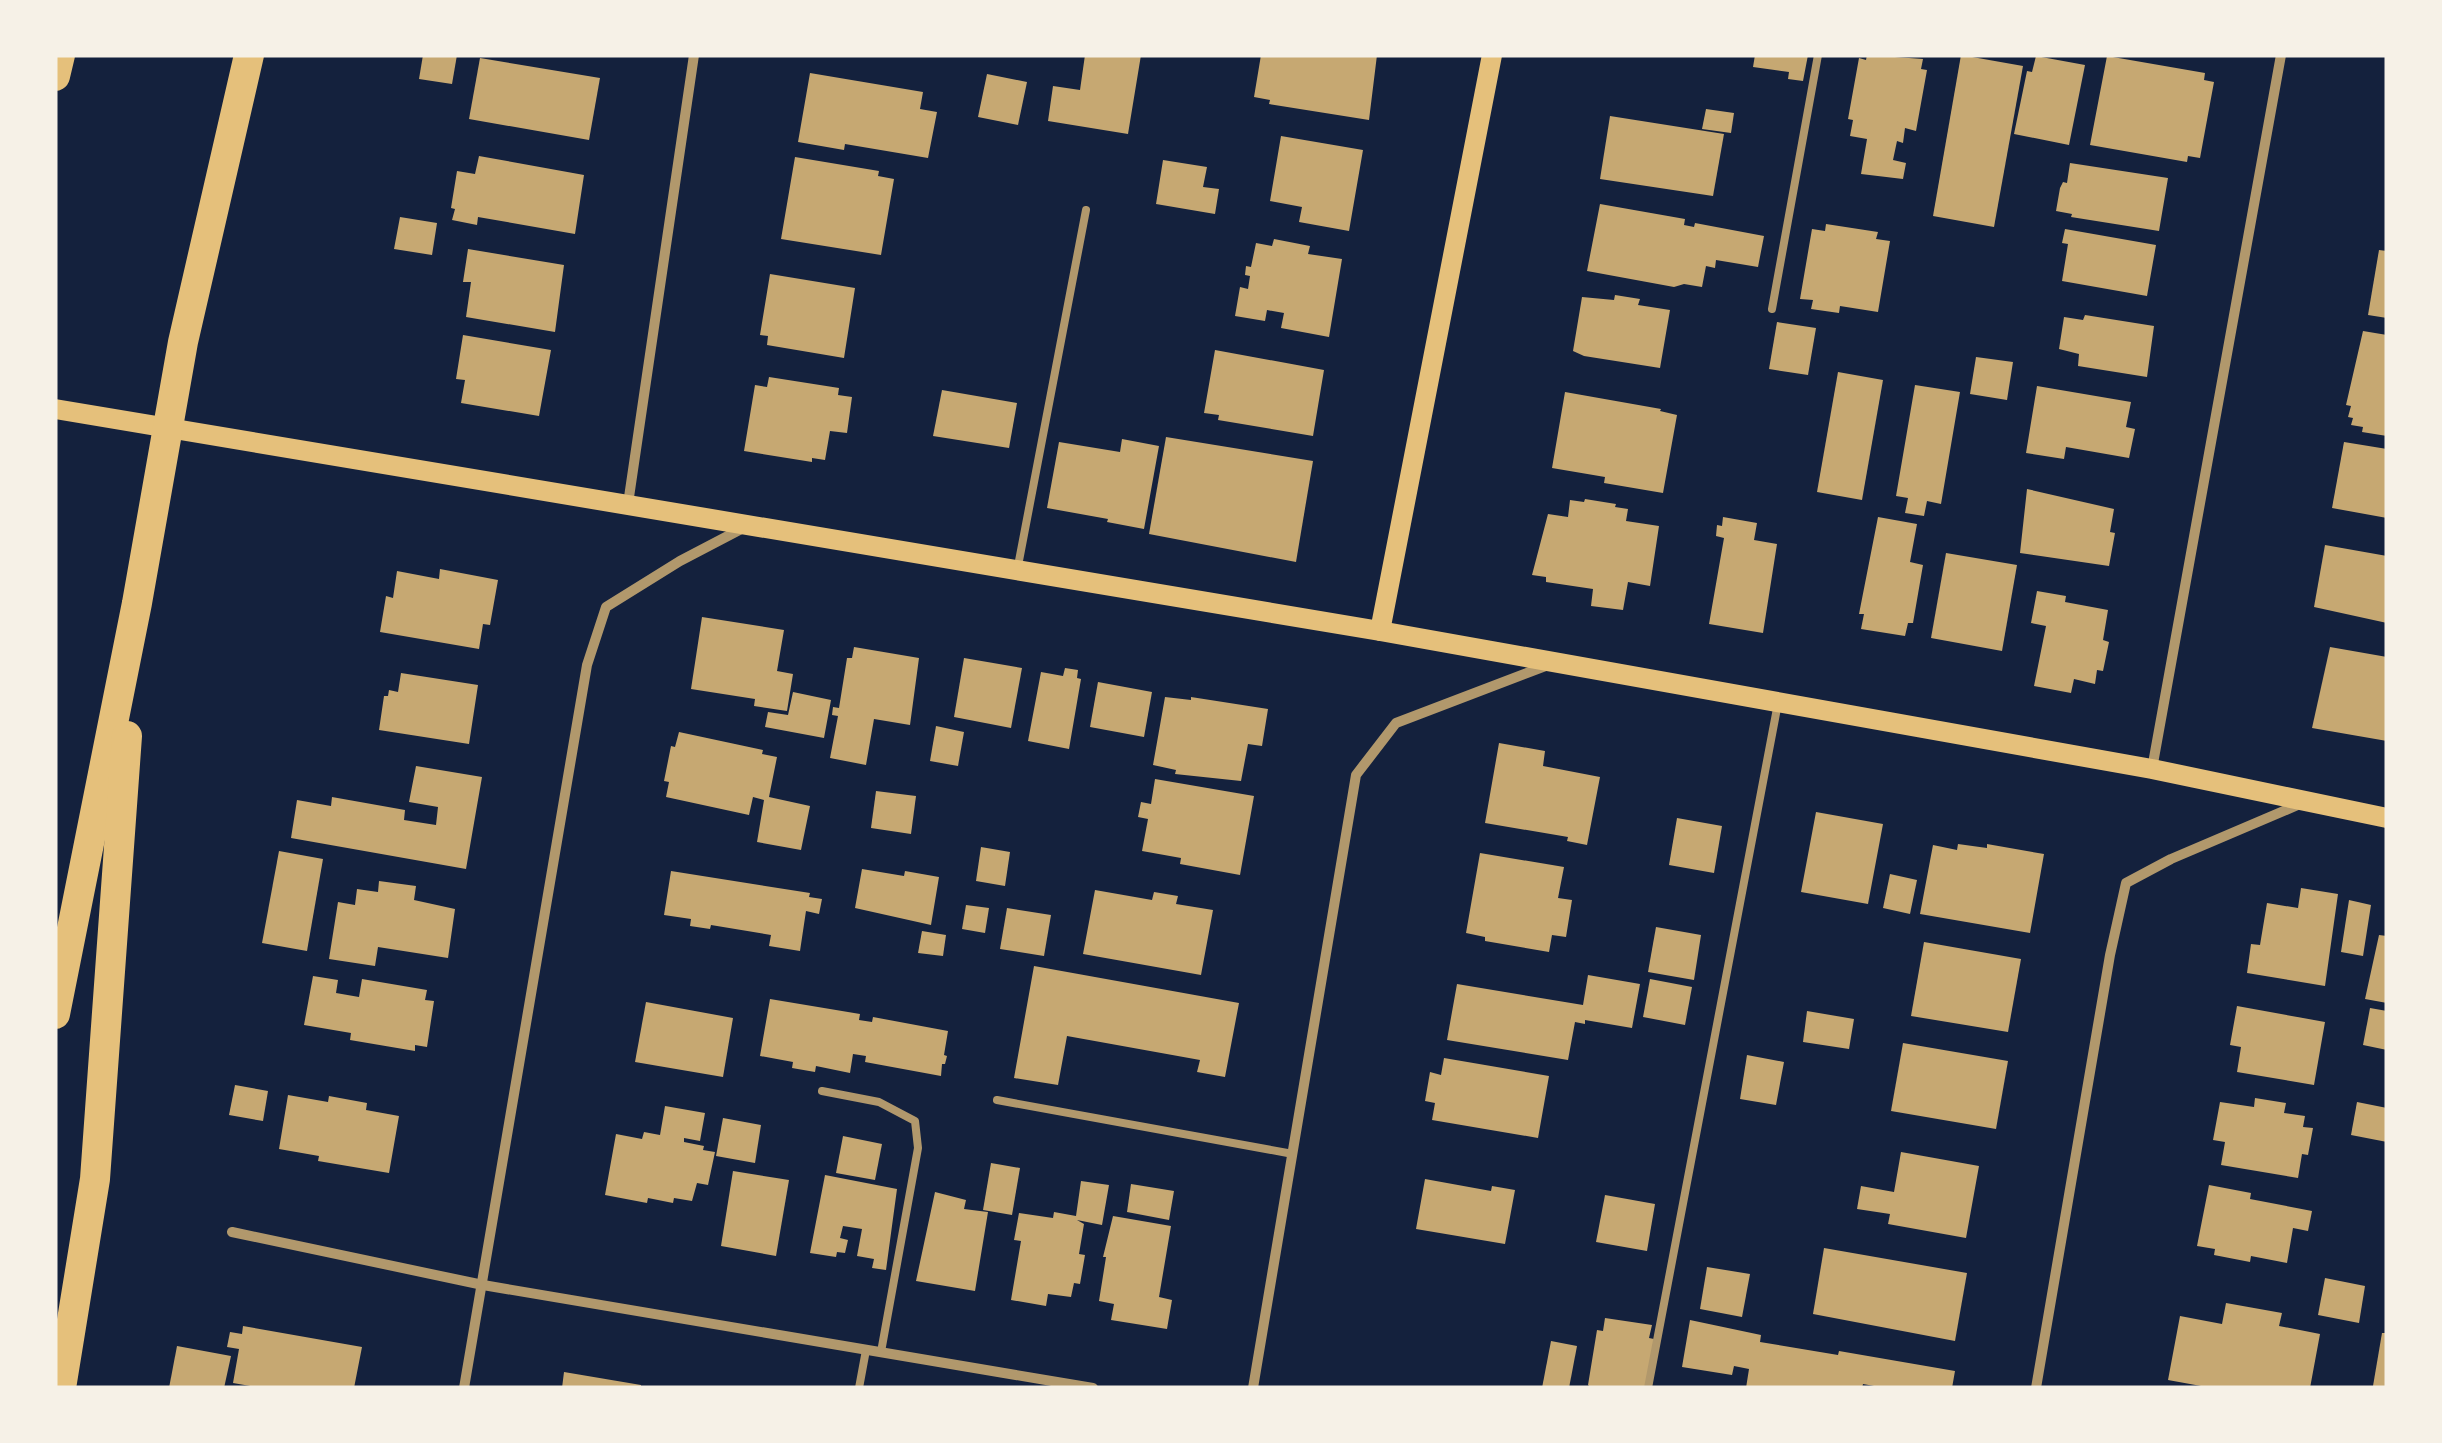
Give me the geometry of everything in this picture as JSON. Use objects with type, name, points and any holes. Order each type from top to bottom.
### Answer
[{"type":"highway","points":[[55,76],[60,55]]},
{"type":"highway","points":[[55,1014],[137,604],[183,342],[248,55]]},
{"type":"highway","points":[[61,1388],[94,1179],[137,604]]},
{"type":"main road","points":[[1380,631],[1492,55]]},
{"type":"main road","points":[[55,410],[1380,631],[2152,769],[2387,818]]},
{"type":"street","points":[[628,506],[694,55]]},
{"type":"street","points":[[2152,769],[2281,55]]},
{"type":"street","points":[[464,1388],[586,665],[606,607],[746,526]]},
{"type":"street","points":[[1253,1388],[1356,775],[1396,723],[1555,663]]},
{"type":"street","points":[[2036,1388],[2110,954],[2126,884],[2171,859],[2305,802]]},
{"type":"street","points":[[232,1232],[483,1284],[1093,1388]]},
{"type":"lane","points":[[1772,309],[1818,55]]},
{"type":"lane","points":[[1018,570],[1086,210]]},
{"type":"lane","points":[[1648,1388],[1778,703]]},
{"type":"lane","points":[[822,1091],[879,1102],[916,1121],[916,1162],[880,1352]]},
{"type":"lane","points":[[997,1100],[1292,1154]]},
{"type":"lane","points":[[858,1388],[866,1350]]},
{"type":"building","points":[[423,55],[457,55],[452,84],[419,79]]},
{"type":"building","points":[[1085,55],[1141,55],[1128,134],[1048,121],[1053,86],[1080,90]]},
{"type":"building","points":[[1261,55],[1377,55],[1369,120],[1269,104],[1270,100],[1254,97]]},
{"type":"building","points":[[1755,55],[1808,55],[1803,81],[1788,79],[1789,72],[1753,67]]},
{"type":"building","points":[[1867,55],[1923,59],[1921,69],[1927,70],[1916,131],[1905,128],[1903,143],[1897,141],[1893,160],[1906,163],[1903,179],[1861,174],[1867,139],[1850,136],[1853,120],[1848,119],[1859,58],[1866,60]]},
{"type":"building","points":[[1961,55],[2023,66],[1994,227],[1933,216]]},
{"type":"building","points":[[2036,56],[2085,65],[2069,145],[2014,134],[2027,71],[2032,72]]},
{"type":"building","points":[[2107,56],[2205,73],[2204,80],[2214,82],[2200,158],[2188,156],[2187,162],[2090,145]]},
{"type":"building","points":[[480,58],[600,78],[589,140],[469,119]]},
{"type":"building","points":[[810,73],[923,92],[920,109],[937,112],[928,158],[845,144],[844,150],[798,142]]},
{"type":"building","points":[[987,74],[1027,82],[1018,125],[978,117]]},
{"type":"building","points":[[1706,109],[1734,113],[1731,133],[1702,129]]},
{"type":"building","points":[[1610,116],[1724,134],[1713,196],[1600,179]]},
{"type":"building","points":[[1281,136],[1363,150],[1349,231],[1299,222],[1302,207],[1270,201]]},
{"type":"building","points":[[479,156],[584,175],[575,234],[478,217],[477,225],[452,220],[457,171],[475,174]]},
{"type":"building","points":[[795,157],[879,171],[878,176],[894,179],[881,255],[781,239]]},
{"type":"building","points":[[1163,160],[1207,167],[1203,187],[1219,189],[1215,214],[1156,204]]},
{"type":"building","points":[[2070,163],[2168,178],[2159,231],[2071,217],[2072,214],[2056,211]]},
{"type":"building","points":[[1600,204],[1685,219],[1684,225],[1694,227],[1695,223],[1764,236],[1758,267],[1716,260],[1715,268],[1706,266],[1702,287],[1674,287],[1587,271]]},
{"type":"building","points":[[400,217],[437,223],[432,255],[394,249]]},
{"type":"building","points":[[1826,224],[1878,232],[1876,239],[1890,241],[1878,312],[1840,306],[1839,313],[1811,309],[1813,300],[1800,299],[1812,229],[1825,231]]},
{"type":"building","points":[[2065,229],[2156,245],[2147,296],[2062,281],[2068,244],[2062,243]]},
{"type":"building","points":[[1274,239],[1310,246],[1308,254],[1342,259],[1329,337],[1281,328],[1284,313],[1267,310],[1265,321],[1235,316],[1240,287],[1248,289],[1250,276],[1245,275],[1246,266],[1251,267],[1256,243],[1272,246]]},
{"type":"building","points":[[468,249],[564,265],[555,332],[466,317],[471,282],[463,282]]},
{"type":"building","points":[[2379,250],[2387,251],[2387,318],[2368,315]]},
{"type":"building","points":[[770,274],[855,288],[844,358],[767,345],[768,336],[760,335]]},
{"type":"building","points":[[1615,295],[1640,299],[1638,305],[1670,310],[1660,368],[1573,351],[1582,297],[1614,300]]},
{"type":"building","points":[[2085,315],[2154,326],[2147,377],[2078,366],[2079,354],[2059,349],[2064,317],[2083,320]]},
{"type":"building","points":[[1777,322],[1816,328],[1808,375],[1769,369]]},
{"type":"building","points":[[2363,331],[2387,335],[2387,436],[2362,432],[2363,427],[2351,425],[2353,418],[2348,417],[2351,406],[2346,405]]},
{"type":"building","points":[[463,335],[551,350],[539,416],[461,403],[465,380],[456,379]]},
{"type":"building","points":[[1215,350],[1324,370],[1313,436],[1218,420],[1219,415],[1204,413]]},
{"type":"building","points":[[1976,357],[2013,362],[2007,400],[1970,394]]},
{"type":"building","points":[[1838,372],[1883,380],[1862,500],[1817,492]]},
{"type":"building","points":[[769,377],[839,388],[838,395],[852,397],[847,433],[830,431],[825,460],[812,458],[812,462],[744,451],[755,385],[767,387]]},
{"type":"building","points":[[1915,385],[1960,392],[1941,504],[1927,501],[1924,516],[1905,513],[1908,498],[1896,496]]},
{"type":"building","points":[[2037,386],[2131,402],[2126,427],[2135,429],[2129,458],[2066,447],[2064,459],[2026,453]]},
{"type":"building","points":[[942,390],[1017,403],[1009,448],[933,436]]},
{"type":"building","points":[[1565,392],[1677,415],[1663,493],[1604,483],[1605,477],[1552,468]]},
{"type":"building","points":[[1166,437],[1313,461],[1296,562],[1149,534]]},
{"type":"building","points":[[1122,439],[1159,446],[1144,529],[1047,508],[1059,442],[1120,452]]},
{"type":"building","points":[[2344,442],[2387,449],[2387,518],[2332,508]]},
{"type":"building","points":[[2027,489],[2114,509],[2110,532],[2115,533],[2109,566],[2020,553]]},
{"type":"building","points":[[1585,499],[1628,509],[1626,521],[1659,526],[1650,586],[1628,582],[1623,610],[1591,606],[1593,589],[1546,582],[1546,577],[1532,575],[1548,514],[1568,517],[1570,500]]},
{"type":"building","points":[[1723,517],[1757,523],[1754,540],[1777,544],[1763,633],[1709,624],[1724,538],[1716,536],[1717,525],[1722,526]]},
{"type":"building","points":[[1878,517],[1917,524],[1910,562],[1923,565],[1913,623],[1908,623],[1905,636],[1861,629],[1864,614],[1859,614]]},
{"type":"building","points":[[2325,545],[2387,556],[2387,623],[2314,607]]},
{"type":"building","points":[[1946,553],[2017,565],[2002,651],[1931,638]]},
{"type":"building","points":[[440,569],[498,580],[490,625],[483,624],[479,649],[380,632],[386,596],[393,598],[397,571],[439,579]]},
{"type":"building","points":[[2037,591],[2066,596],[2065,602],[2108,610],[2103,640],[2109,642],[2103,671],[2097,670],[2095,684],[2074,679],[2071,693],[2034,686],[2046,626],[2031,623]]},
{"type":"building","points":[[702,617],[784,630],[777,671],[793,674],[787,711],[754,706],[755,699],[691,689]]},
{"type":"building","points":[[854,647],[919,658],[910,725],[874,719],[866,765],[830,758],[838,716],[832,715],[833,707],[839,708],[847,658],[852,658]]},
{"type":"building","points":[[2330,647],[2387,657],[2387,741],[2312,728]]},
{"type":"building","points":[[964,658],[1022,668],[1011,728],[954,717]]},
{"type":"building","points":[[1065,668],[1078,670],[1077,678],[1081,679],[1069,749],[1028,741],[1041,672],[1063,676]]},
{"type":"building","points":[[401,673],[478,685],[469,744],[379,730],[384,696],[388,696],[389,690],[398,692]]},
{"type":"building","points":[[1098,682],[1152,692],[1144,737],[1090,727]]},
{"type":"building","points":[[793,692],[831,700],[824,738],[765,727],[768,712],[788,715]]},
{"type":"building","points":[[1165,697],[1191,697],[1268,709],[1262,746],[1248,744],[1241,781],[1175,774],[1176,770],[1153,765]]},
{"type":"building","points":[[936,726],[964,732],[958,766],[930,761]]},
{"type":"building","points":[[679,732],[763,750],[762,754],[777,757],[769,797],[810,806],[801,850],[757,842],[764,800],[753,797],[749,815],[666,797],[669,782],[664,781],[671,746],[675,747]]},
{"type":"building","points":[[1499,743],[1545,751],[1543,766],[1600,777],[1587,845],[1567,841],[1568,837],[1485,823]]},
{"type":"building","points":[[416,766],[482,777],[466,869],[291,838],[297,800],[331,806],[332,797],[405,810],[404,820],[436,825],[438,807],[409,802]]},
{"type":"building","points":[[1155,779],[1254,796],[1240,875],[1180,864],[1181,858],[1142,851],[1148,819],[1138,817],[1141,802],[1151,804]]},
{"type":"building","points":[[876,791],[916,796],[911,834],[871,828]]},
{"type":"building","points":[[1816,812],[1883,824],[1868,904],[1801,892]]},
{"type":"building","points":[[1677,818],[1722,826],[1714,873],[1669,865]]},
{"type":"building","points":[[1958,844],[1987,848],[1987,844],[2044,854],[2030,933],[1920,914],[1933,845],[1957,850]]},
{"type":"building","points":[[981,847],[1010,852],[1005,886],[976,881]]},
{"type":"building","points":[[279,851],[323,859],[307,951],[262,943]]},
{"type":"building","points":[[1480,853],[1564,867],[1558,898],[1572,900],[1566,937],[1552,935],[1549,952],[1485,941],[1485,937],[1466,933]]},
{"type":"building","points":[[862,869],[939,877],[931,925],[855,908]]},
{"type":"building","points":[[671,871],[810,893],[809,897],[822,899],[819,914],[806,911],[800,951],[769,946],[771,935],[711,925],[710,929],[690,926],[691,919],[664,915]]},
{"type":"building","points":[[1890,874],[1917,880],[1910,914],[1883,908]]},
{"type":"building","points":[[379,881],[416,886],[414,900],[455,909],[448,958],[378,947],[375,966],[329,959],[338,902],[355,905],[357,889],[378,892]]},
{"type":"building","points":[[2301,888],[2338,894],[2325,986],[2247,973],[2251,944],[2260,945],[2267,903],[2298,908]]},
{"type":"building","points":[[1095,890],[1152,900],[1154,892],[1178,896],[1176,904],[1213,910],[1201,975],[1083,954]]},
{"type":"building","points":[[2349,900],[2371,905],[2363,956],[2341,952]]},
{"type":"building","points":[[966,905],[989,908],[985,933],[962,929]]},
{"type":"building","points":[[1007,908],[1051,915],[1044,956],[1000,949]]},
{"type":"building","points":[[1656,927],[1701,935],[1694,980],[1648,972]]},
{"type":"building","points":[[922,931],[946,935],[943,956],[918,953]]},
{"type":"building","points":[[2379,935],[2387,936],[2387,1003],[2365,999]]},
{"type":"building","points":[[1924,942],[2021,959],[2008,1032],[1911,1016]]},
{"type":"building","points":[[1034,966],[1239,1003],[1225,1077],[1197,1072],[1200,1060],[1067,1036],[1058,1085],[1014,1078]]},
{"type":"building","points":[[1588,975],[1640,984],[1632,1028],[1585,1020],[1585,1024],[1575,1022],[1568,1060],[1447,1040],[1457,984],[1583,1005]]},
{"type":"building","points":[[313,976],[338,980],[336,993],[359,997],[362,979],[427,990],[425,1000],[434,1001],[427,1047],[415,1045],[415,1051],[350,1040],[351,1033],[304,1025]]},
{"type":"building","points":[[1650,979],[1692,987],[1685,1025],[1643,1017]]},
{"type":"building","points":[[770,999],[860,1014],[859,1020],[872,1022],[873,1017],[948,1031],[941,1076],[865,1062],[866,1056],[853,1054],[850,1073],[816,1066],[815,1072],[792,1068],[793,1062],[760,1056]]},
{"type":"building","points":[[646,1002],[733,1018],[723,1077],[635,1062]]},
{"type":"building","points":[[2237,1006],[2325,1022],[2314,1085],[2237,1072],[2241,1047],[2230,1045]]},
{"type":"building","points":[[2370,1008],[2387,1011],[2387,1050],[2363,1045]]},
{"type":"building","points":[[1807,1011],[1854,1019],[1849,1049],[1803,1042]]},
{"type":"building","points":[[1903,1043],[2008,1061],[1996,1129],[1891,1111]]},
{"type":"building","points":[[1747,1055],[1784,1062],[1776,1105],[1740,1099]]},
{"type":"building","points":[[1444,1058],[1549,1076],[1538,1138],[1432,1120],[1435,1103],[1425,1101],[1430,1072],[1441,1075]]},
{"type":"building","points":[[235,1085],[268,1091],[263,1121],[229,1115]]},
{"type":"building","points":[[288,1095],[328,1102],[329,1096],[367,1103],[366,1110],[399,1116],[389,1173],[318,1161],[319,1156],[279,1149]]},
{"type":"building","points":[[2255,1098],[2286,1103],[2284,1113],[2305,1116],[2303,1127],[2313,1128],[2308,1155],[2302,1154],[2298,1178],[2221,1165],[2225,1142],[2213,1140],[2220,1102],[2254,1107]]},
{"type":"building","points":[[2357,1102],[2387,1108],[2387,1142],[2351,1135]]},
{"type":"building","points":[[665,1106],[705,1113],[700,1141],[684,1138],[684,1142],[715,1152],[708,1185],[697,1183],[692,1201],[674,1198],[673,1203],[648,1198],[647,1203],[605,1195],[616,1134],[642,1139],[644,1132],[660,1135]]},
{"type":"building","points":[[723,1118],[761,1125],[755,1163],[716,1156]]},
{"type":"building","points":[[843,1136],[882,1144],[875,1180],[836,1173]]},
{"type":"building","points":[[1901,1152],[1979,1166],[1966,1238],[1888,1224],[1890,1214],[1857,1209],[1861,1186],[1894,1192]]},
{"type":"building","points":[[991,1163],[1020,1168],[1012,1215],[983,1210]]},
{"type":"building","points":[[733,1171],[789,1180],[776,1256],[721,1246]]},
{"type":"building","points":[[825,1175],[897,1189],[886,1270],[872,1268],[874,1259],[857,1256],[862,1229],[843,1226],[840,1238],[848,1240],[845,1253],[837,1252],[836,1257],[810,1253]]},
{"type":"building","points":[[1425,1179],[1491,1191],[1492,1186],[1515,1190],[1505,1244],[1416,1229]]},
{"type":"building","points":[[1081,1181],[1109,1185],[1102,1225],[1077,1220],[1084,1224],[1079,1254],[1085,1255],[1080,1284],[1074,1283],[1071,1297],[1048,1294],[1046,1306],[1011,1300],[1021,1241],[1014,1240],[1019,1213],[1053,1218],[1054,1212],[1076,1216]]},
{"type":"building","points":[[1131,1184],[1174,1191],[1169,1220],[1127,1212]]},
{"type":"building","points":[[2209,1185],[2251,1193],[2250,1199],[2312,1211],[2308,1231],[2293,1228],[2287,1263],[2251,1256],[2250,1262],[2214,1255],[2215,1249],[2197,1246]]},
{"type":"building","points":[[935,1192],[966,1200],[964,1209],[988,1212],[975,1291],[916,1281]]},
{"type":"building","points":[[1605,1195],[1655,1204],[1647,1251],[1596,1242]]},
{"type":"building","points":[[1113,1216],[1171,1226],[1159,1297],[1172,1300],[1167,1329],[1111,1320],[1114,1304],[1099,1301],[1103,1257]]},
{"type":"building","points":[[1824,1248],[1967,1273],[1955,1341],[1813,1314]]},
{"type":"building","points":[[1707,1267],[1750,1274],[1742,1317],[1700,1309]]},
{"type":"building","points":[[2325,1278],[2365,1286],[2359,1323],[2318,1315]]},
{"type":"building","points":[[2226,1303],[2282,1313],[2279,1326],[2320,1334],[2310,1388],[2212,1388],[2168,1380],[2180,1316],[2222,1324]]},
{"type":"building","points":[[1605,1318],[1652,1325],[1649,1338],[1654,1339],[1645,1388],[1588,1385],[1597,1330],[1603,1331]]},
{"type":"building","points":[[1690,1320],[1761,1335],[1760,1342],[1955,1371],[1952,1388],[1885,1388],[1863,1384],[1862,1388],[1746,1388],[1749,1369],[1734,1366],[1732,1375],[1682,1367]]},
{"type":"building","points":[[243,1326],[362,1347],[354,1388],[261,1388],[233,1383],[239,1349],[227,1347],[230,1332],[242,1334]]},
{"type":"building","points":[[2382,1333],[2387,1333],[2387,1388],[2373,1386]]},
{"type":"building","points":[[1551,1341],[1577,1346],[1569,1388],[1542,1388]]},
{"type":"building","points":[[177,1346],[231,1356],[224,1388],[169,1388]]},
{"type":"building","points":[[564,1372],[641,1385],[641,1388],[562,1388]]}]
